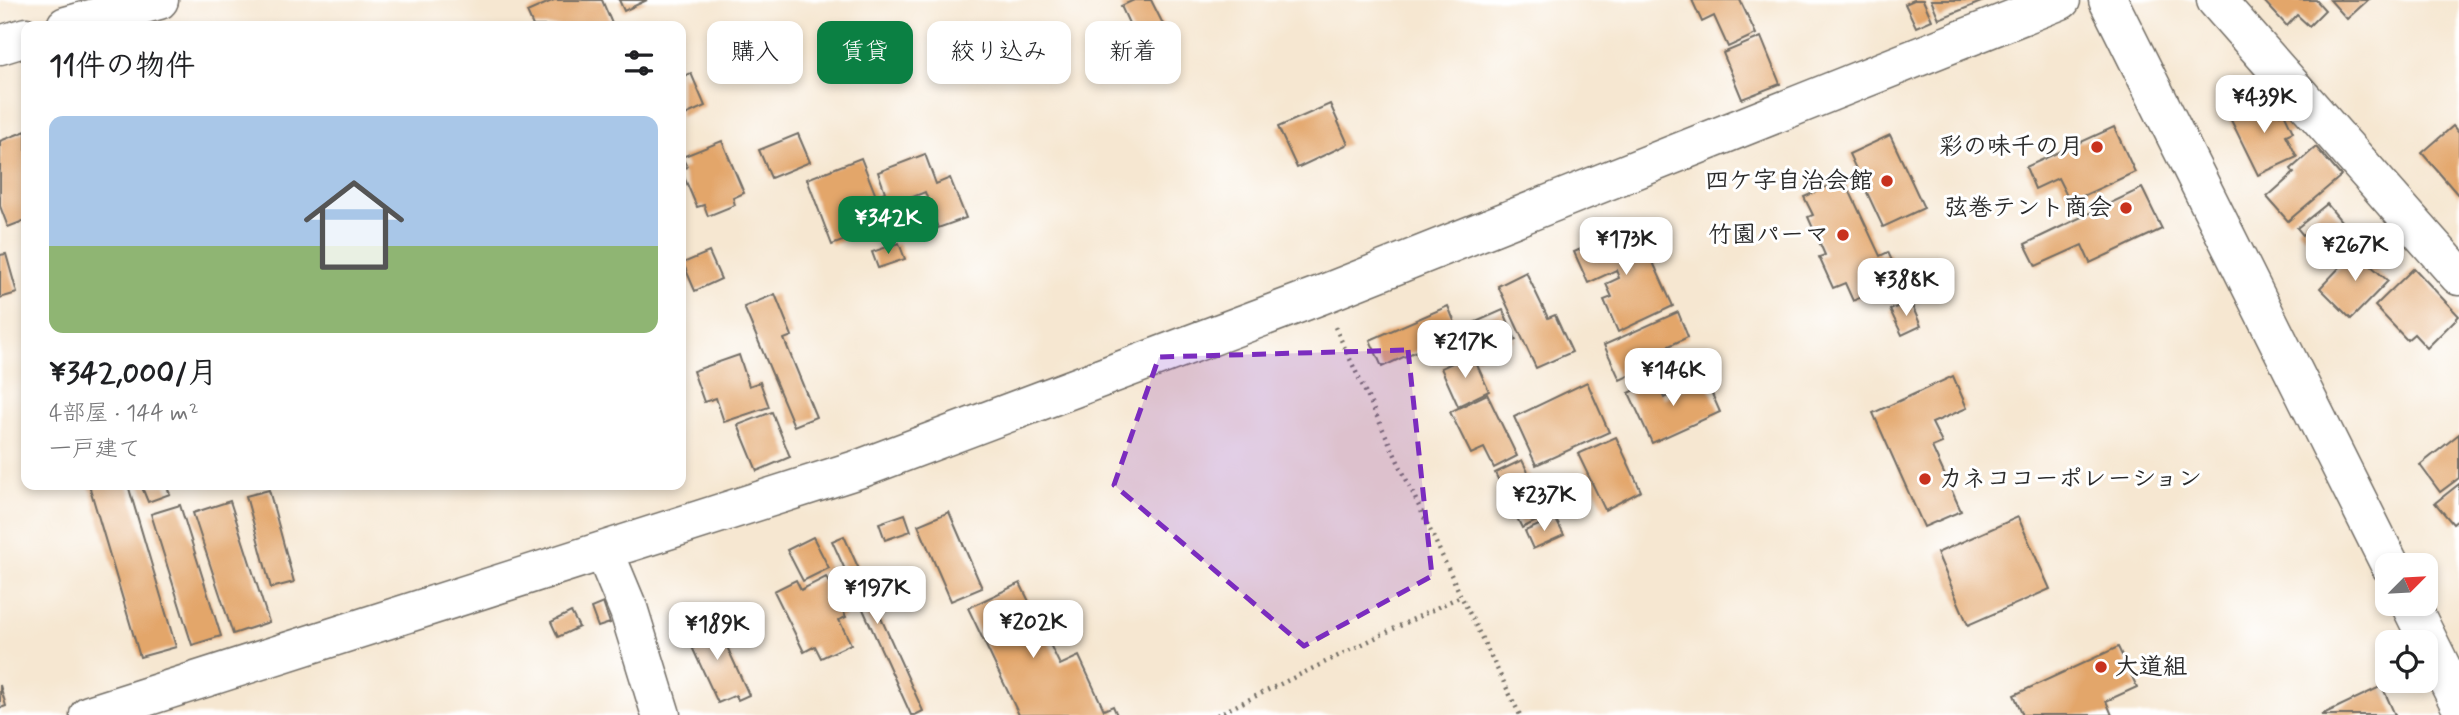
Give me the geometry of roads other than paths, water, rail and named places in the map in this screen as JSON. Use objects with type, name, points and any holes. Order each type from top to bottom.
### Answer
[{"type":"street","points":[[84,21],[159,0]]},
{"type":"street","points":[[89,715],[862,468],[1321,295],[2062,0]]},
{"type":"street","points":[[2108,0],[2384,553]]},
{"type":"street","points":[[2216,0],[2459,276]]},
{"type":"street","points":[[0,45],[21,39]]},
{"type":"street","points":[[604,551],[629,611],[661,715]]},
{"type":"street","points":[[2416,616],[2459,703]]},
{"type":"place","name":"彩の味千の月","points":[[2097,147]]},
{"type":"place","name":"四ケ字自治会館","points":[[1887,181]]},
{"type":"place","name":"弦巻テント商会","points":[[2126,208]]},
{"type":"place","name":"竹園パーマ","points":[[1843,235]]},
{"type":"place","name":"カネココーポレーション","points":[[1925,479]]},
{"type":"place","name":"大道組","points":[[2101,667]]}]
